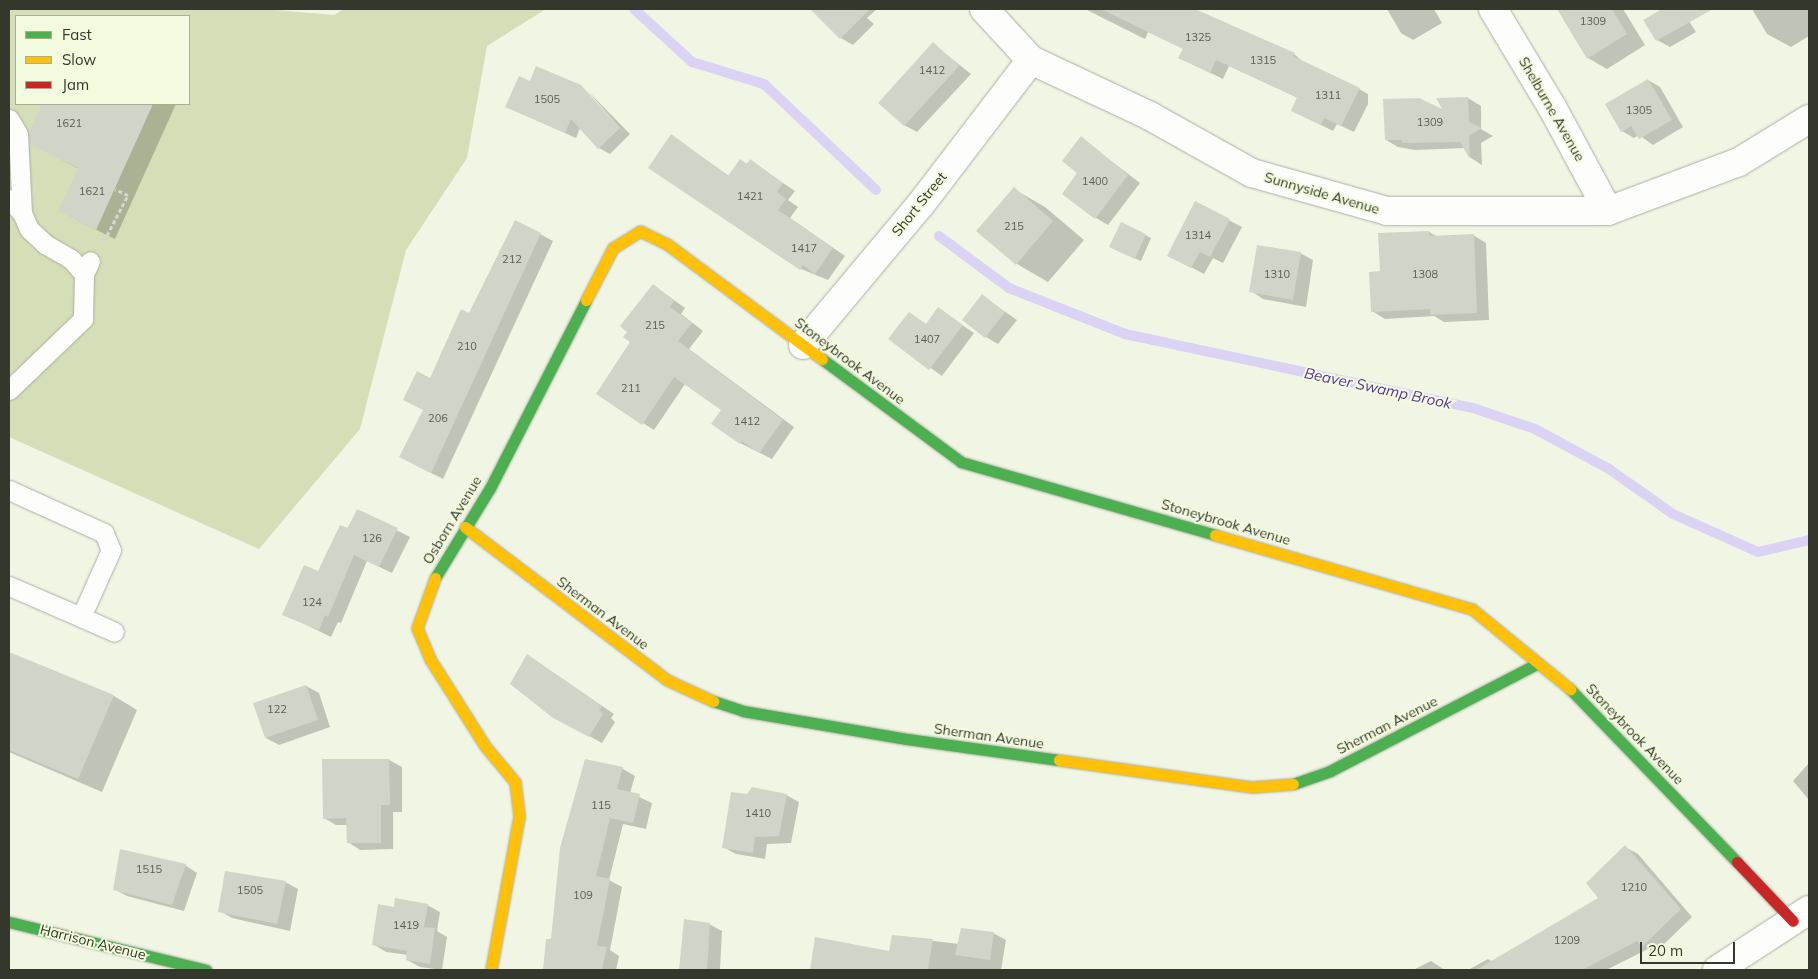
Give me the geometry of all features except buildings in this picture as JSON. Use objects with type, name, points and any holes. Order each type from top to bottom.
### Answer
[{"type":"street","name":"Sunnyside Avenue","points":[[984,9],[1031,60],[1150,116],[1252,173],[1387,211],[1608,211],[1739,162],[1809,118]]},
{"type":"street","name":"Shelburne Avenue","points":[[1493,9],[1552,107],[1608,211]]},
{"type":"street","name":"Short Street","points":[[803,345],[920,204],[1031,60]]},
{"type":"street","name":"Stoneybrook Avenue","points":[[608,258],[613,248],[640,231],[667,244],[961,462],[1472,609],[1585,702],[1801,915]]},
{"type":"street","name":"Osborn Avenue","points":[[491,970],[519,817],[515,782],[485,746],[430,659],[417,628],[438,569],[490,488],[608,258]]},
{"type":"street","name":"Sherman Avenue","points":[[465,527],[667,680],[703,698],[743,710],[907,740],[1252,787],[1291,785],[1330,771],[1538,663]]},
{"type":"street","points":[[1717,970],[1801,915]]},
{"type":"street","name":"Harrison Avenue","points":[[9,922],[206,970]]},
{"type":"lane","points":[[9,120],[18,134],[15,206],[29,229],[45,244],[87,267],[83,319],[9,390]]},
{"type":"lane","points":[[9,490],[104,533],[110,540],[111,550],[81,617]]},
{"type":"lane","points":[[9,586],[114,632]]},
{"type":"path","points":[[110,234],[128,195],[114,189]]},
{"type":"green space","points":[[9,9],[264,9],[334,15],[344,9],[546,9],[487,46],[467,158],[406,250],[360,429],[259,549],[9,437]]},
{"type":"waterway","name":"Beaver Swamp Brook","points":[[634,9],[692,62],[764,84],[876,190]]},
{"type":"waterway","name":"Beaver Swamp Brook","points":[[939,236],[1009,288],[1125,334],[1473,408],[1535,429],[1609,469],[1673,514],[1758,552],[1809,540]]},
{"type":"traffic: fast","points":[[435,578],[490,488],[586,300]]},
{"type":"traffic: fast","points":[[822,359],[961,462],[1215,535]]},
{"type":"traffic: fast","points":[[1293,784],[1330,771],[1538,663]]},
{"type":"traffic: fast","points":[[1570,689],[1737,862]]},
{"type":"traffic: fast","points":[[713,701],[743,711],[907,739],[1059,760]]},
{"type":"traffic: fast","points":[[9,922],[206,970]]},
{"type":"traffic: slow","points":[[586,300],[613,248],[640,231],[667,244],[822,359]]},
{"type":"traffic: slow","points":[[465,527],[667,680],[713,701]]},
{"type":"traffic: slow","points":[[1215,535],[1472,609],[1570,689]]},
{"type":"traffic: slow","points":[[435,578],[417,628],[430,659],[485,746],[515,782],[519,817],[491,970]]},
{"type":"traffic: slow","points":[[1059,760],[1252,787],[1293,784]]},
{"type":"traffic: jam","points":[[1737,862],[1793,921]]}]
